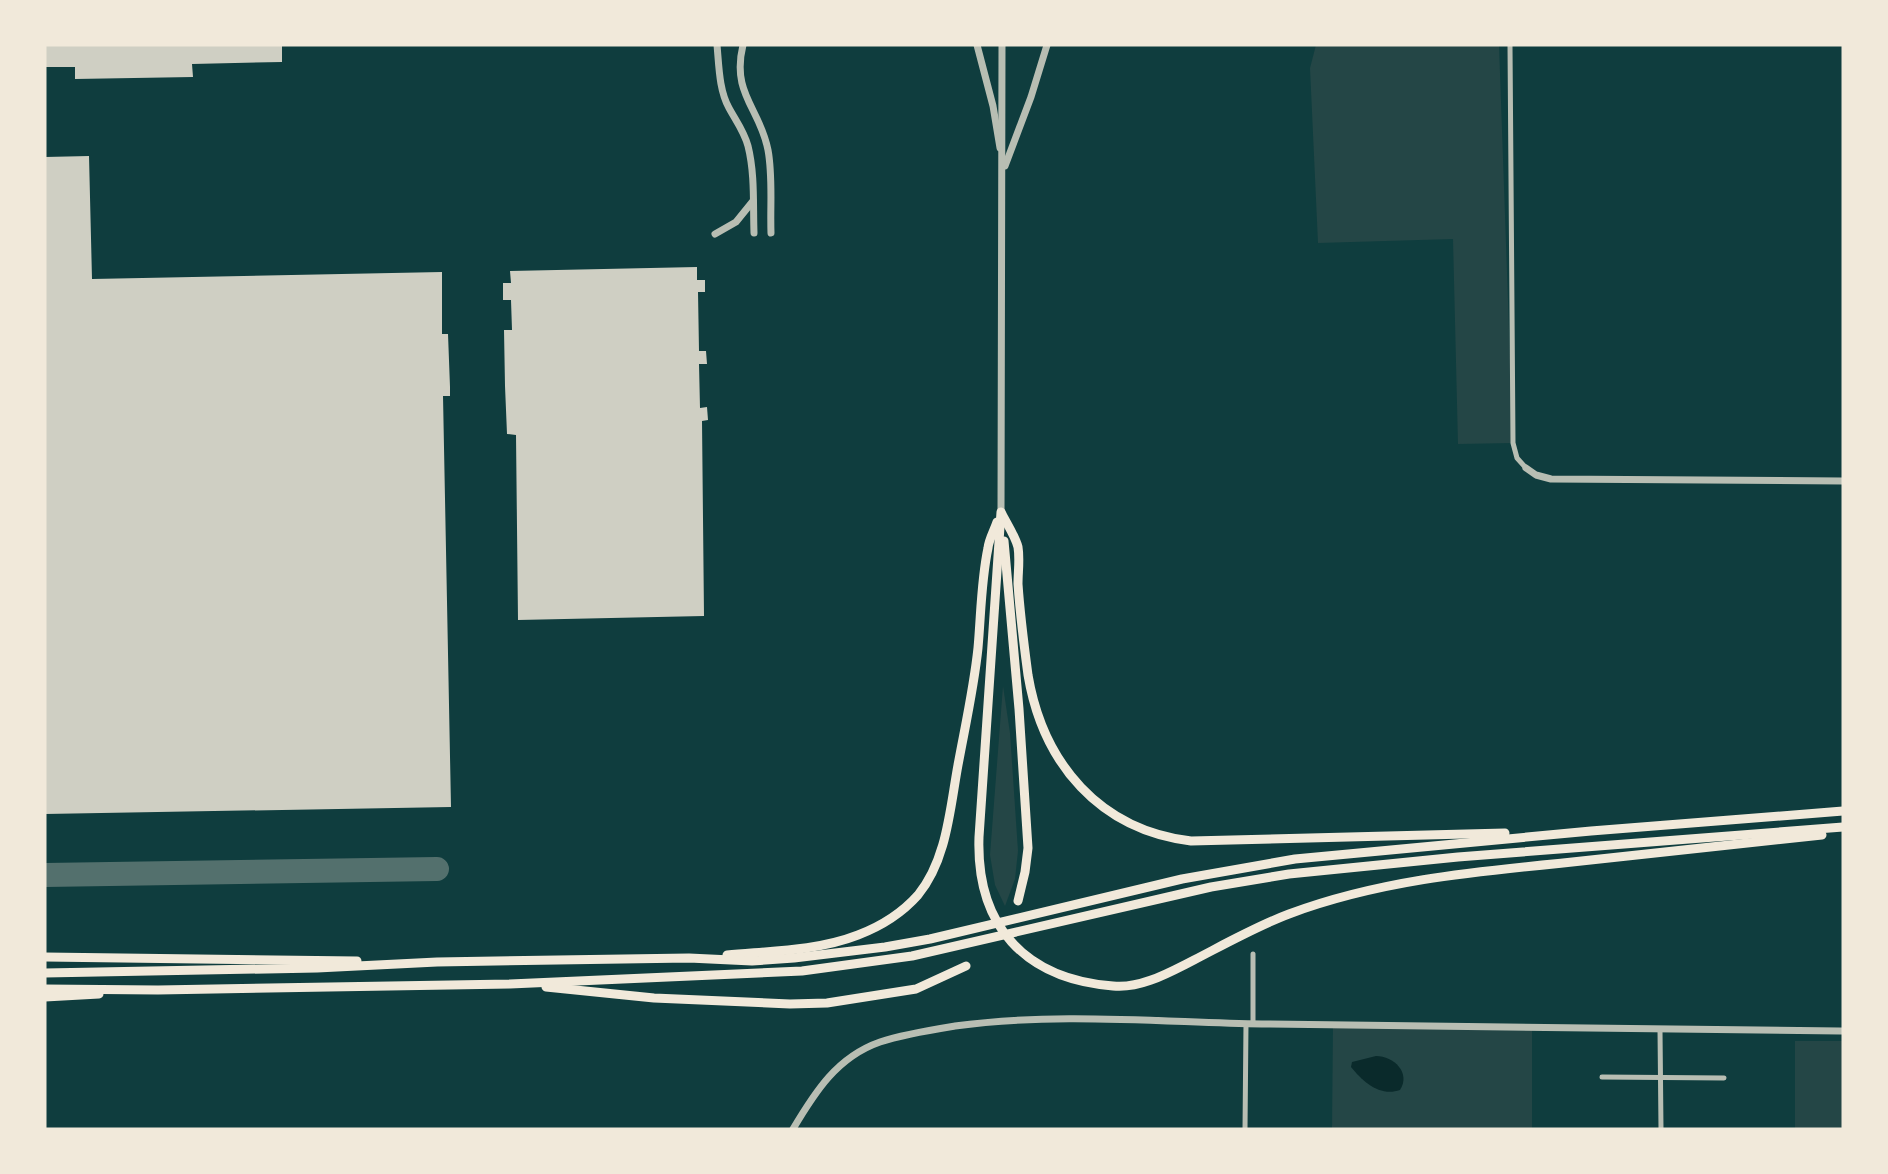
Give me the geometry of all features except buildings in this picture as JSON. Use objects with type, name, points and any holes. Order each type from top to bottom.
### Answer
[{"type":"highway","points":[[1001,512],[1018,547],[1018,584],[1029,676],[1045,733],[1055,754],[1077,784],[1106,810],[1125,821],[1167,838],[1191,841],[1591,831]]},
{"type":"highway","points":[[1001,512],[979,858],[984,890],[996,920],[1008,938],[1043,968],[1067,978],[1089,984],[1116,987],[1138,983],[1164,975],[1281,917],[1347,896],[1400,884],[1471,873],[1843,833]]},
{"type":"highway","points":[[1001,512],[1019,709],[1028,848],[1018,902]]},
{"type":"highway","points":[[689,958],[794,949],[834,943],[877,927],[898,913],[918,894],[930,875],[941,849],[977,652],[988,547],[1001,512]]},
{"type":"highway","points":[[45,957],[437,962],[689,958],[752,961],[885,947],[982,927],[1182,879],[1285,861],[1591,831],[1843,811]]},
{"type":"highway","points":[[45,988],[158,990],[510,984],[748,974],[870,963],[951,948],[1211,887],[1289,874],[1447,858],[1843,828]]},
{"type":"highway","points":[[45,973],[316,968],[437,962]]},
{"type":"highway","points":[[510,984],[654,998],[790,1004],[828,1003],[916,989],[966,966]]},
{"type":"highway","points":[[45,997],[158,990]]},
{"type":"street","points":[[717,45],[720,78],[728,107],[740,124],[753,168],[754,233]]},
{"type":"street","points":[[743,45],[740,65],[743,91],[757,118],[770,163],[771,233]]},
{"type":"street","points":[[977,45],[993,106],[1003,172]]},
{"type":"street","points":[[1001,512],[1002,45]]},
{"type":"street","points":[[1003,172],[1031,98],[1047,45]]},
{"type":"street","points":[[1510,45],[1513,443],[1517,458],[1536,475],[1551,479],[1843,481]]},
{"type":"street","points":[[714,234],[736,222],[753,201]]},
{"type":"street","points":[[1245,1129],[1253,954]]},
{"type":"street","points":[[793,1129],[815,1092],[836,1069],[855,1053],[897,1036],[975,1024],[1018,1020],[1102,1019],[1249,1024],[1843,1031]]},
{"type":"street","points":[[1660,1030],[1661,1129]]},
{"type":"street","points":[[1602,1077],[1724,1078]]},
{"type":"shaded area","points":[[1316,45],[1499,45],[1513,443],[1458,444],[1453,239],[1318,243],[1310,68]]},
{"type":"shaded area","points":[[1003,686],[1010,733],[1018,851],[1015,879],[1005,906],[995,885],[990,855]]},
{"type":"shaded area","points":[[1333,1025],[1532,1029],[1532,1129],[1332,1129]]},
{"type":"shaded area","points":[[1795,1041],[1843,1041],[1843,1129],[1795,1129]]},
{"type":"shaded area","points":[[1376,1056],[1389,1059],[1399,1067],[1403,1078],[1400,1090],[1393,1092],[1379,1090],[1367,1083],[1351,1067],[1352,1062]]},
{"type":"taxiway","points":[[45,875],[437,869]]}]
